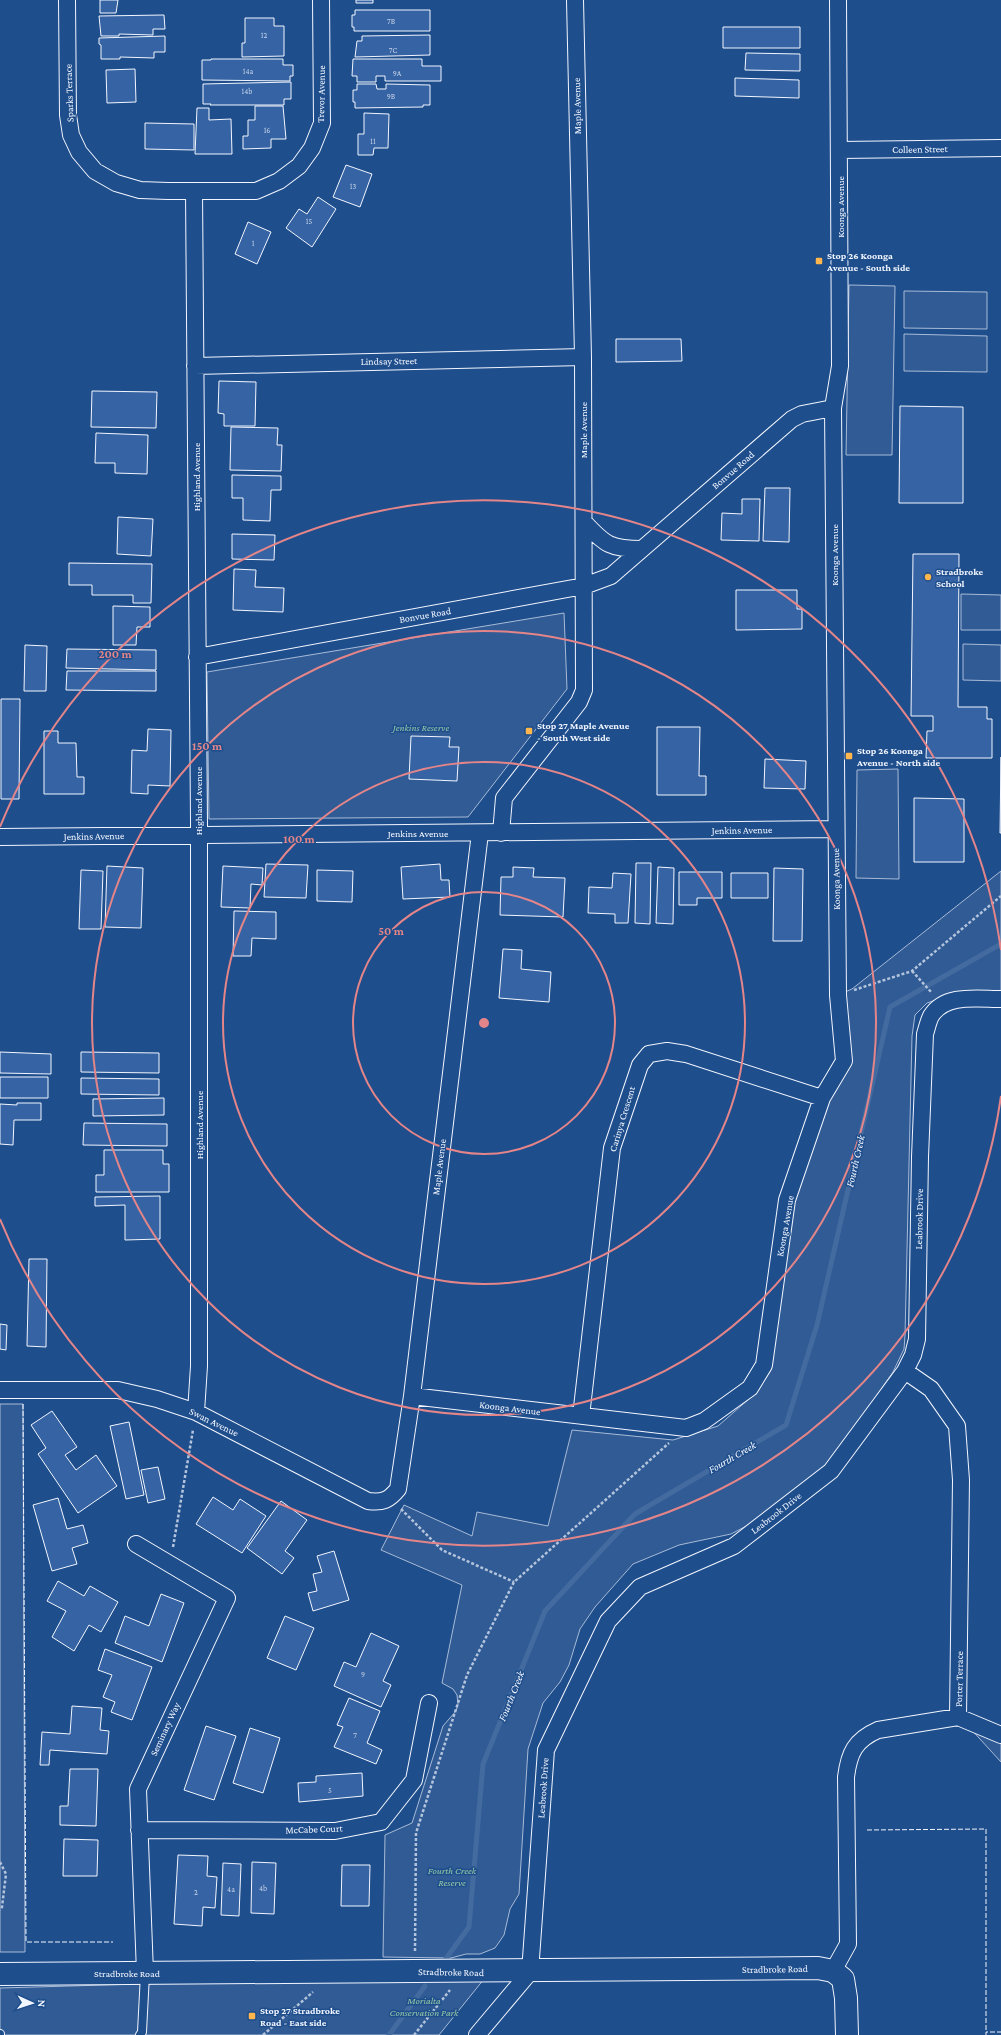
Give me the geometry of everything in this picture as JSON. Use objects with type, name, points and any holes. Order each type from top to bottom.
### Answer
[{"type":"main road","name":"Stradbroke Road","points":[[0,1974],[415,1971],[530,1972],[818,1968],[832,1971]]},
{"type":"main road","points":[[832,1971],[843,1978],[846,1998],[847,2035]]},
{"type":"street","name":"Sparks Terrace","points":[[67,0],[68,115],[71,135],[79,152],[95,171],[116,183],[140,190],[194,191]]},
{"type":"street","name":"Trevor Avenue","points":[[194,191],[256,191],[284,177],[299,166],[312,148],[322,123],[321,0]]},
{"type":"street","name":"Maple Avenue","points":[[501,833],[504,798],[578,702],[584,690],[583,357],[575,0]]},
{"type":"street","name":"Koonga Avenue","points":[[412,1396],[686,1428],[704,1421],[750,1388],[764,1365],[787,1200],[822,1098],[844,1061],[838,995],[833,408],[840,366],[838,0]]},
{"type":"street","name":"Colleen Street","points":[[840,150],[1001,148]]},
{"type":"street","name":"Highland Avenue","points":[[194,191],[199,834],[200,1366],[196,1412]]},
{"type":"street","name":"Lindsay Street","points":[[195,366],[583,357]]},
{"type":"street","name":"Bonvue Road","points":[[197,657],[584,586],[611,576],[792,419],[802,414],[833,408]]},
{"type":"street","points":[[584,522],[601,541],[624,549],[642,549]]},
{"type":"street","name":"Jenkins Avenue","points":[[0,837],[836,829]]},
{"type":"street","name":"Maple Avenue","points":[[390,1498],[398,1489],[412,1396],[480,833]]},
{"type":"street","points":[[943,1005],[958,998],[1001,999]]},
{"type":"street","name":"Leabrook Drive","points":[[530,1972],[546,1750],[608,1621],[640,1587],[734,1546],[831,1471],[905,1371],[913,1355],[917,1339],[920,1157],[925,1034],[932,1016],[943,1005]]},
{"type":"street","name":"Carinya Crescent","points":[[581,1416],[612,1148],[640,1065],[649,1054],[667,1051],[686,1054],[822,1098]]},
{"type":"street","name":"Porter Terrace","points":[[832,1971],[848,1944],[846,1777],[848,1759],[856,1746],[867,1735],[878,1730],[958,1717],[961,1480],[957,1426],[931,1389],[905,1371]]},
{"type":"street","name":"Swan Avenue","points":[[0,1390],[118,1390],[157,1399],[196,1412],[368,1502],[380,1502],[390,1498]]},
{"type":"street","name":"Seminary Way","points":[[136,1544],[227,1598],[138,1789],[145,1973]]},
{"type":"street","name":"McCabe Court","points":[[139,1830],[335,1831],[381,1822],[414,1780],[429,1703]]},
{"type":"street","points":[[958,1717],[1001,1735]]},
{"type":"street","points":[[477,2035],[530,1972]]},
{"type":"lane","points":[[140,2035],[142,2032],[145,1973]]},
{"type":"path","points":[[838,995],[912,971],[1001,896]]},
{"type":"path","points":[[912,971],[943,1005]]},
{"type":"path","points":[[170,1563],[196,1412]]},
{"type":"path","points":[[415,1971],[416,1833],[467,1675],[514,1582],[686,1428]]},
{"type":"path","points":[[390,1498],[442,1550],[514,1582]]},
{"type":"path","points":[[0,1862],[6,1874],[2,1907],[0,1910]]},
{"type":"path","points":[[263,2035],[307,1998],[331,1972]]},
{"type":"path","points":[[414,2035],[463,1972]]},
{"type":"shaded area","points":[[849,285],[895,286],[892,455],[846,455]]},
{"type":"shaded area","points":[[904,291],[987,292],[987,329],[904,328]]},
{"type":"shaded area","points":[[904,334],[987,336],[987,372],[904,371]]},
{"type":"shaded area","points":[[961,594],[1001,595],[1001,630],[961,630]]},
{"type":"shaded area","name":"Jenkins Reserve","points":[[564,613],[567,689],[468,817],[209,819],[207,672]]},
{"type":"shaded area","points":[[963,644],[1001,645],[1001,681],[963,680]]},
{"type":"shaded area","points":[[898,769],[899,879],[856,878],[857,770]]},
{"type":"shaded area","name":"Fourth Creek Reserve","points":[[1001,871],[1001,997],[954,996],[927,1003],[915,1015],[912,1036],[905,1336],[904,1349],[893,1372],[827,1467],[758,1520],[731,1534],[679,1545],[633,1564],[595,1607],[580,1629],[569,1665],[560,1682],[543,1703],[528,1749],[519,1894],[510,1909],[504,1935],[495,1948],[480,1954],[466,1954],[451,1958],[383,1957],[385,1835],[412,1823],[443,1726],[456,1711],[458,1704],[457,1695],[453,1689],[442,1683],[462,1585],[381,1550],[404,1505],[472,1536],[477,1512],[548,1526],[572,1430],[673,1440],[718,1426],[758,1391],[771,1370],[787,1200],[844,1059],[838,995],[852,989]]},
{"type":"shaded area","points":[[0,1404],[23,1404],[25,1952],[0,1952]]},
{"type":"shaded area","points":[[969,1727],[1001,1740],[1001,1762]]},
{"type":"shaded area","name":"Morialta Conservation Park","points":[[488,1974],[439,2035],[0,2035],[0,1988]]},
{"type":"building","points":[[100,0],[118,0],[116,13],[100,13]]},
{"type":"building","points":[[356,0],[373,0],[373,3],[356,3]]},
{"type":"building","points":[[355,10],[430,10],[430,31],[354,31],[354,27],[352,27],[352,15],[355,15]]},
{"type":"building","points":[[164,15],[165,29],[153,29],[153,35],[119,34],[119,36],[101,36],[99,16]]},
{"type":"building","points":[[245,18],[274,18],[274,26],[284,26],[284,56],[242,57],[242,43],[245,43]]},
{"type":"building","points":[[723,27],[800,27],[800,48],[723,48]]},
{"type":"building","points":[[430,35],[430,55],[355,57],[357,41],[362,41],[362,36]]},
{"type":"building","points":[[165,36],[165,52],[154,52],[154,58],[120,57],[120,59],[101,59],[101,45],[99,44],[99,38]]},
{"type":"building","points":[[746,53],[800,54],[800,71],[745,70]]},
{"type":"building","points":[[283,59],[283,65],[293,65],[293,76],[290,76],[290,81],[202,80],[202,60]]},
{"type":"building","points":[[353,59],[422,59],[422,66],[441,66],[441,81],[385,81],[385,76],[376,76],[376,82],[357,82],[357,76],[352,76]]},
{"type":"building","points":[[135,69],[136,102],[107,103],[106,70]]},
{"type":"building","points":[[735,78],[799,80],[799,98],[735,96]]},
{"type":"building","points":[[291,82],[291,99],[284,99],[284,105],[203,104],[203,84]]},
{"type":"building","points":[[357,84],[376,84],[377,89],[386,89],[386,84],[430,85],[430,105],[423,105],[423,107],[355,108],[355,102],[353,102],[353,90],[357,90]]},
{"type":"building","points":[[255,106],[283,106],[286,139],[271,139],[271,148],[243,149],[243,136],[248,136],[248,120],[255,120]]},
{"type":"building","points":[[197,108],[209,108],[209,120],[231,119],[232,154],[195,154]]},
{"type":"building","points":[[364,113],[389,114],[388,148],[374,148],[373,155],[358,155],[358,134],[364,134]]},
{"type":"building","points":[[145,123],[194,124],[194,150],[145,149]]},
{"type":"building","points":[[346,165],[372,174],[360,207],[333,197]]},
{"type":"building","points":[[318,197],[336,209],[312,247],[286,228],[299,209],[307,214]]},
{"type":"building","points":[[248,222],[271,232],[257,264],[235,254]]},
{"type":"building","points":[[616,339],[681,339],[682,361],[616,362]]},
{"type":"building","points":[[219,381],[256,382],[255,426],[224,426],[224,414],[218,413]]},
{"type":"building","points":[[92,391],[157,392],[156,428],[91,427]]},
{"type":"building","points":[[900,406],[963,407],[963,503],[899,503]]},
{"type":"building","points":[[231,427],[278,428],[277,445],[282,445],[281,471],[230,470]]},
{"type":"building","points":[[96,433],[148,435],[147,474],[115,473],[115,463],[95,463]]},
{"type":"building","points":[[232,475],[281,476],[281,490],[271,490],[270,521],[243,520],[243,498],[232,498]]},
{"type":"building","points":[[765,488],[790,488],[789,542],[763,541]]},
{"type":"building","points":[[742,499],[760,499],[759,541],[721,540],[722,513],[742,514]]},
{"type":"building","points":[[118,517],[153,519],[151,556],[117,554]]},
{"type":"building","points":[[232,534],[275,535],[274,560],[232,559]]},
{"type":"building","points":[[913,554],[959,554],[958,707],[987,707],[987,719],[992,719],[992,758],[926,758],[927,731],[933,731],[933,716],[911,716]]},
{"type":"building","points":[[69,563],[152,564],[151,603],[133,603],[133,595],[92,595],[92,585],[69,585]]},
{"type":"building","points":[[234,569],[256,570],[255,587],[284,588],[283,612],[233,610]]},
{"type":"building","points":[[736,590],[797,590],[797,609],[802,609],[802,629],[736,630]]},
{"type":"building","points":[[113,606],[150,607],[150,627],[137,627],[136,645],[113,645]]},
{"type":"building","points":[[25,645],[47,646],[46,691],[24,691]]},
{"type":"building","points":[[67,649],[156,650],[156,670],[66,668]]},
{"type":"building","points":[[67,671],[156,671],[156,691],[66,690]]},
{"type":"building","points":[[1,699],[20,699],[19,799],[1,799]]},
{"type":"building","points":[[657,727],[700,727],[699,776],[706,776],[706,795],[657,795]]},
{"type":"building","points":[[148,729],[171,730],[170,786],[148,785],[148,794],[131,793],[132,750],[147,751]]},
{"type":"building","points":[[44,731],[58,731],[58,743],[76,743],[77,777],[84,777],[84,794],[44,794]]},
{"type":"building","points":[[411,736],[450,737],[449,747],[459,747],[457,781],[409,779]]},
{"type":"building","points":[[1001,757],[1001,833],[1000,833]]},
{"type":"building","points":[[765,759],[806,761],[805,789],[764,788]]},
{"type":"building","points":[[914,798],[964,799],[964,862],[914,862]]},
{"type":"building","points":[[636,863],[651,863],[650,924],[635,923]]},
{"type":"building","points":[[266,864],[308,865],[306,898],[264,897]]},
{"type":"building","points":[[440,864],[441,880],[449,880],[450,897],[403,899],[401,867]]},
{"type":"building","points":[[107,866],[143,868],[141,928],[105,927]]},
{"type":"building","points":[[223,866],[263,868],[262,885],[251,884],[250,908],[221,907]]},
{"type":"building","points":[[513,867],[534,868],[533,877],[565,878],[563,917],[500,915],[501,877],[513,877]]},
{"type":"building","points":[[658,867],[674,868],[673,924],[656,923]]},
{"type":"building","points":[[774,868],[803,869],[802,941],[773,941]]},
{"type":"building","points":[[81,870],[103,871],[101,929],[79,929]]},
{"type":"building","points":[[317,870],[353,871],[352,902],[317,901]]},
{"type":"building","points":[[679,872],[722,872],[722,898],[697,898],[697,905],[679,905]]},
{"type":"building","points":[[613,873],[631,874],[628,923],[615,923],[615,914],[588,913],[589,887],[612,888]]},
{"type":"building","points":[[731,873],[768,873],[768,898],[731,898]]},
{"type":"building","points":[[234,911],[276,912],[276,939],[252,938],[251,956],[233,956]]},
{"type":"building","points":[[503,949],[522,950],[521,969],[551,972],[549,1002],[499,998]]},
{"type":"building","points":[[0,1052],[51,1054],[51,1074],[0,1073]]},
{"type":"building","points":[[81,1052],[159,1053],[159,1073],[81,1072]]},
{"type":"building","points":[[0,1077],[48,1077],[48,1098],[0,1098]]},
{"type":"building","points":[[81,1078],[159,1079],[159,1095],[81,1094]]},
{"type":"building","points":[[164,1098],[164,1115],[93,1116],[93,1099]]},
{"type":"building","points":[[17,1103],[41,1103],[41,1120],[14,1120],[13,1145],[0,1144],[0,1104],[17,1105]]},
{"type":"building","points":[[84,1123],[167,1124],[167,1146],[83,1145]]},
{"type":"building","points":[[104,1150],[163,1150],[163,1164],[169,1164],[169,1192],[96,1192],[96,1175],[104,1175]]},
{"type":"building","points":[[160,1196],[160,1239],[125,1240],[125,1205],[95,1206],[95,1197]]},
{"type":"building","points":[[29,1259],[47,1259],[46,1347],[27,1346]]},
{"type":"building","points":[[0,1324],[7,1325],[6,1350],[0,1349]]},
{"type":"building","points":[[52,1411],[77,1447],[65,1455],[76,1470],[96,1455],[117,1486],[78,1513],[38,1454],[46,1448],[31,1425]]},
{"type":"building","points":[[129,1422],[144,1495],[126,1499],[110,1426]]},
{"type":"building","points":[[158,1467],[165,1499],[148,1503],[141,1470]]},
{"type":"building","points":[[213,1497],[233,1510],[240,1499],[266,1516],[242,1553],[196,1524]]},
{"type":"building","points":[[58,1498],[67,1529],[83,1525],[88,1543],[72,1548],[77,1564],[52,1571],[33,1505]]},
{"type":"building","points":[[281,1501],[307,1520],[285,1551],[294,1558],[282,1574],[247,1548]]},
{"type":"building","points":[[334,1551],[349,1600],[313,1611],[308,1593],[317,1591],[313,1574],[322,1572],[317,1556]]},
{"type":"building","points":[[58,1581],[84,1596],[90,1586],[118,1602],[101,1632],[89,1625],[74,1651],[52,1637],[66,1611],[47,1601]]},
{"type":"building","points":[[161,1594],[184,1603],[162,1662],[115,1643],[125,1616],[149,1626]]},
{"type":"building","points":[[285,1616],[314,1628],[296,1670],[267,1658]]},
{"type":"building","points":[[371,1633],[399,1646],[383,1681],[391,1685],[381,1707],[334,1686],[344,1662],[356,1667]]},
{"type":"building","points":[[105,1649],[152,1667],[132,1720],[111,1712],[115,1702],[103,1697],[112,1675],[98,1670]]},
{"type":"building","points":[[349,1698],[380,1711],[367,1743],[382,1750],[376,1764],[334,1747],[343,1727],[337,1725]]},
{"type":"building","points":[[72,1706],[102,1708],[100,1730],[109,1731],[107,1754],[50,1750],[49,1765],[40,1765],[42,1732],[70,1734]]},
{"type":"building","points":[[206,1726],[236,1736],[214,1800],[184,1790]]},
{"type":"building","points":[[250,1728],[280,1738],[263,1793],[233,1783]]},
{"type":"building","points":[[70,1769],[98,1769],[96,1826],[60,1825],[60,1806],[68,1806]]},
{"type":"building","points":[[362,1773],[363,1796],[299,1802],[298,1783],[316,1782],[316,1776]]},
{"type":"building","points":[[64,1839],[98,1840],[97,1876],[63,1876]]},
{"type":"building","points":[[178,1855],[208,1856],[207,1876],[217,1877],[215,1908],[203,1907],[202,1926],[174,1924]]},
{"type":"building","points":[[252,1862],[276,1863],[274,1914],[251,1913]]},
{"type":"building","points":[[223,1863],[241,1864],[239,1916],[221,1915]]},
{"type":"building","points":[[342,1865],[370,1865],[369,1906],[341,1906]]},
{"type":"waterway","name":"Fourth Creek","points":[[442,1964],[469,1927],[483,1764],[545,1611],[635,1514],[786,1425],[817,1325],[890,1007],[1001,944]]},
{"type":"waterway","name":"Fourth Creek","points":[[389,2035],[425,1986]]},
{"type":"fence","points":[[23,1404],[26,1942],[113,1942]]},
{"type":"fence","points":[[867,1830],[986,1829],[986,2032]]},
{"type":"fence","points":[[986,2035],[986,2032],[1001,2032]]},
{"type":"place","name":"Stop 26 Koonga Avenue - South side","points":[[819,261]]},
{"type":"place","name":"Stradbroke School","points":[[928,577]]},
{"type":"place","name":"Stop 27 Maple Avenue - South West side","points":[[529,731]]},
{"type":"place","name":"Stop 26 Koonga Avenue - North side","points":[[849,756]]},
{"type":"place","name":"Stop 27 Stradbroke Road - East side","points":[[252,2016]]}]
